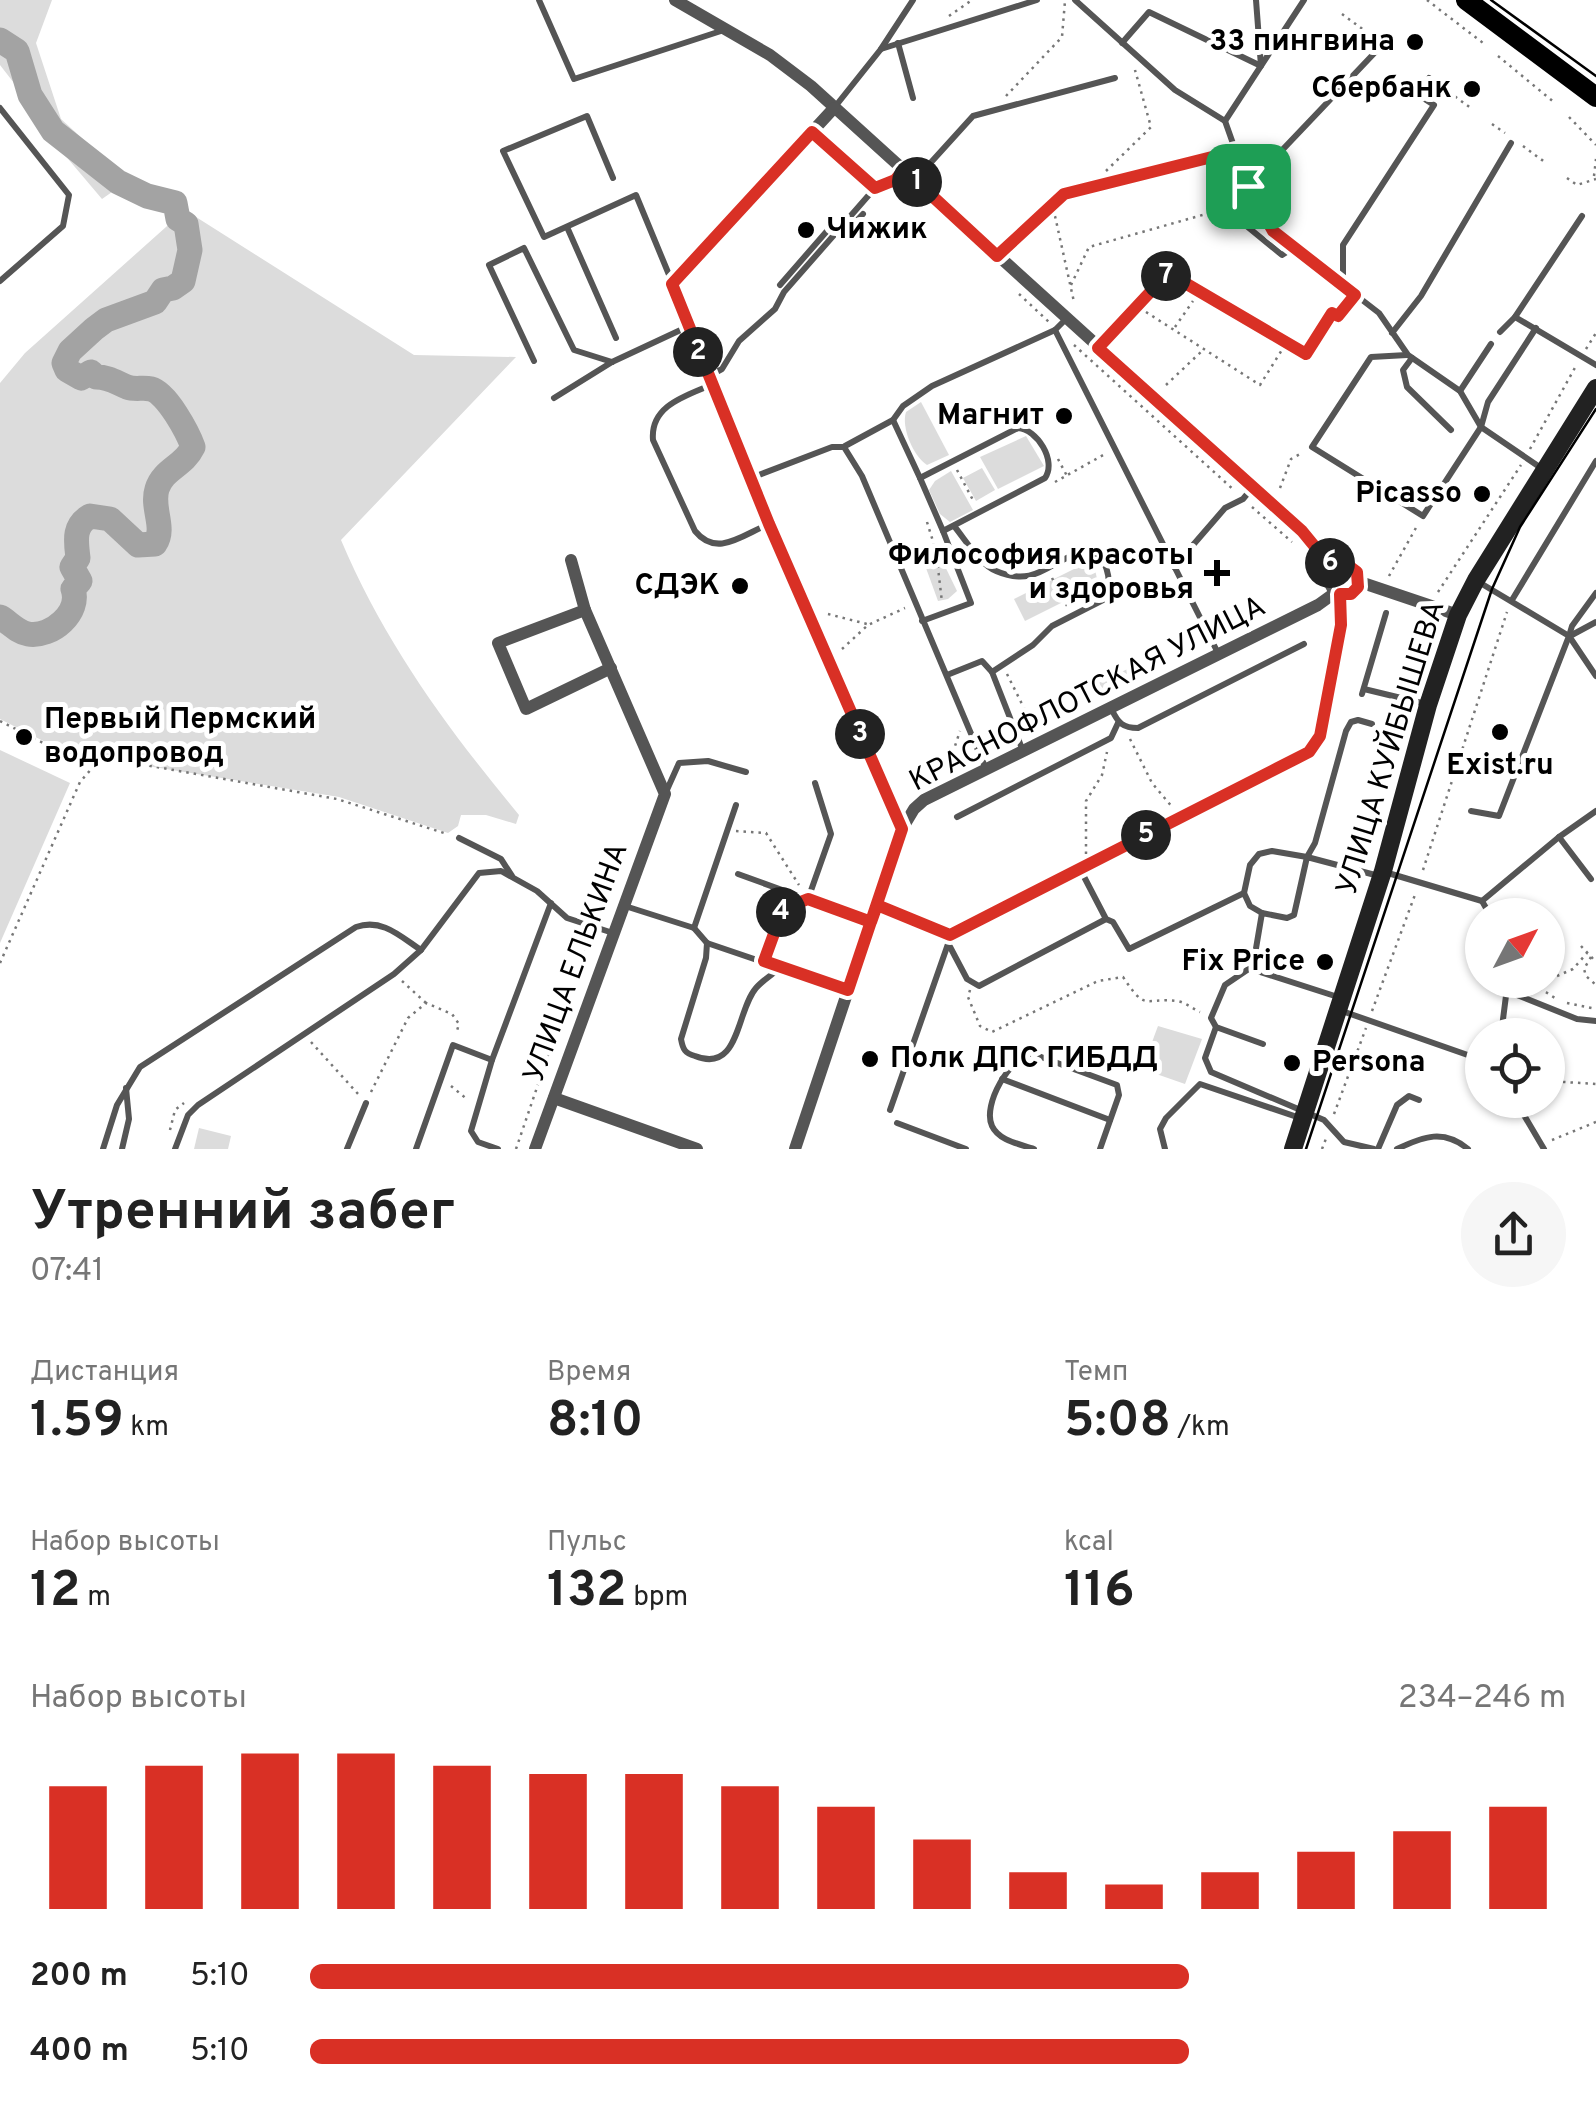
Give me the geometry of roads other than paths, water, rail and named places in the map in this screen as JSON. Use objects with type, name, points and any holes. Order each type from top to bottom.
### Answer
[{"type":"main road","points":[[1466,0],[1596,97]]},
{"type":"main road","name":"УЛИЦА КУЙБЫШЕВА","points":[[1293,1149],[1382,874],[1428,705],[1458,615],[1596,388]]},
{"type":"street","points":[[675,0],[770,55],[834,108],[997,256],[1059,326],[1098,348],[1302,531],[1334,570]]},
{"type":"street","points":[[834,108],[672,284],[769,524],[902,829]]},
{"type":"street","points":[[571,560],[585,610],[666,794]]},
{"type":"street","points":[[1334,570],[1349,566],[1357,572],[1360,582]]},
{"type":"street","points":[[1334,570],[1330,584],[1338,593],[1351,594],[1360,582]]},
{"type":"street","points":[[1360,582],[1458,615]]},
{"type":"street","name":"КРАСНОФЛОТСКАЯ УЛИЦА","points":[[795,1149],[902,829],[914,808],[1338,593]]},
{"type":"street","points":[[585,610],[498,643],[526,709],[610,668]]},
{"type":"street","name":"УЛИЦА ЕЛЬКИНА","points":[[535,1149],[666,794]]},
{"type":"street","points":[[554,1098],[673,1145],[697,1149]]},
{"type":"lane","points":[[539,0],[574,78],[726,30]]},
{"type":"lane","points":[[834,108],[881,49],[913,0]]},
{"type":"lane","points":[[881,49],[1037,0]]},
{"type":"lane","points":[[1075,0],[1175,90],[1225,121],[1248,186],[1273,231],[1379,313],[1410,356],[1460,391],[1481,427],[1545,471]]},
{"type":"lane","points":[[1256,0],[1261,66]]},
{"type":"lane","points":[[1225,121],[1304,0]]},
{"type":"lane","points":[[1122,44],[1150,12],[1261,66]]},
{"type":"lane","points":[[898,44],[913,98]]},
{"type":"lane","points":[[1248,186],[1383,44]]},
{"type":"lane","points":[[780,285],[826,231],[840,228],[875,188],[910,175],[973,116],[1115,78]]},
{"type":"lane","points":[[1344,286],[1343,245],[1434,105],[1420,96],[1429,78]]},
{"type":"lane","points":[[0,108],[69,194],[63,226],[0,281]]},
{"type":"lane","points":[[613,178],[587,116],[503,150],[544,237],[636,195],[672,284]]},
{"type":"lane","points":[[812,132],[875,188]]},
{"type":"lane","points":[[1392,333],[1421,296],[1510,144]]},
{"type":"lane","points":[[997,256],[1064,194],[1236,151]]},
{"type":"lane","points":[[769,524],[722,544],[712,546],[702,539],[653,440],[652,427],[664,408],[710,381],[739,341],[775,309],[784,292],[834,235],[845,233],[862,214]]},
{"type":"lane","points":[[1500,332],[1515,317],[1582,216]]},
{"type":"lane","points":[[1238,219],[1282,256],[1294,248]]},
{"type":"lane","points":[[567,226],[616,338]]},
{"type":"lane","points":[[534,361],[490,266],[524,248],[574,350],[612,362]]},
{"type":"lane","points":[[1098,348],[1168,273],[1266,333]]},
{"type":"lane","points":[[1515,317],[1596,365]]},
{"type":"lane","points":[[554,398],[612,362],[688,326]]},
{"type":"lane","points":[[750,478],[844,446],[893,420],[903,406],[932,386],[1059,326],[1219,655]]},
{"type":"lane","points":[[1410,356],[1370,357],[1312,447],[1423,516],[1481,427],[1488,402],[1536,328]]},
{"type":"lane","points":[[1460,391],[1491,344]]},
{"type":"lane","points":[[1410,356],[1403,370],[1408,387],[1451,430]]},
{"type":"lane","points":[[893,420],[972,603],[922,620]]},
{"type":"lane","points":[[920,478],[1018,428],[1028,428],[1036,435],[1050,464],[1045,478],[943,531]]},
{"type":"lane","points":[[844,446],[862,476],[986,770]]},
{"type":"lane","points":[[1512,600],[1596,461]]},
{"type":"lane","points":[[1174,567],[1225,508],[1254,487]]},
{"type":"lane","points":[[954,526],[990,568],[999,573],[1033,576],[1082,552],[1092,552],[1111,580],[1105,599],[1052,626],[1033,645],[992,672]]},
{"type":"lane","points":[[1476,580],[1569,636],[1596,676]]},
{"type":"lane","points":[[890,1110],[949,939],[1316,745],[1341,625],[1338,593]]},
{"type":"lane","points":[[1471,811],[1500,816],[1572,626],[1596,593]]},
{"type":"lane","points":[[1386,613],[1363,691],[1428,705]]},
{"type":"lane","points":[[1569,636],[1596,622]]},
{"type":"lane","points":[[1111,708],[1118,723],[1138,728],[1304,644]]},
{"type":"lane","points":[[947,675],[982,662],[992,672],[1024,752]]},
{"type":"lane","points":[[1372,724],[1358,720],[1351,722],[1346,731],[1315,843],[1307,857],[1294,915],[1287,918],[1262,913],[1250,906],[1244,892],[1250,865],[1259,854],[1272,851],[1307,857],[1382,874],[1468,898]]},
{"type":"lane","points":[[957,817],[1108,740],[1118,723]]},
{"type":"lane","points":[[666,794],[679,763],[708,760],[746,772]]},
{"type":"lane","points":[[764,961],[783,909],[808,899],[831,834],[815,783]]},
{"type":"lane","points":[[694,928],[736,804]]},
{"type":"lane","points":[[1487,898],[1596,811]]},
{"type":"lane","points":[[1559,837],[1592,880]]},
{"type":"lane","points":[[459,838],[501,859],[513,877]]},
{"type":"lane","points":[[1082,868],[1106,919],[1113,922],[1126,946],[1132,949],[1244,892]]},
{"type":"lane","points":[[175,1149],[188,1114],[198,1105],[394,974],[421,950],[478,873],[496,870],[513,877],[567,918],[614,934]]},
{"type":"lane","points":[[738,874],[871,922]]},
{"type":"lane","points":[[498,1149],[472,1138],[477,1108],[551,903]]},
{"type":"lane","points":[[877,905],[949,939],[972,984],[979,986],[1106,919]]},
{"type":"lane","points":[[624,906],[694,928],[706,943],[848,990]]},
{"type":"lane","points":[[1262,913],[1254,966],[1225,986],[1211,1018],[1216,1027],[1264,1044]]},
{"type":"lane","points":[[103,1149],[126,1087],[146,1063],[356,927],[368,923],[381,925],[421,950]]},
{"type":"lane","points":[[706,943],[706,958],[680,1040],[688,1054],[709,1062],[729,1049],[755,989],[781,967]]},
{"type":"lane","points":[[1254,966],[1260,972],[1465,1053]]},
{"type":"lane","points":[[1524,998],[1577,1019],[1596,1021]]},
{"type":"lane","points":[[1216,1027],[1205,1058],[1210,1072],[1305,1116]]},
{"type":"lane","points":[[416,1149],[452,1045],[492,1060]]},
{"type":"lane","points":[[1034,1149],[1011,1145],[998,1135],[989,1114],[1002,1080],[1019,1058],[1033,1054],[1111,1082],[1119,1091],[1100,1149]]},
{"type":"lane","points":[[1002,1080],[1110,1120]]},
{"type":"lane","points":[[1165,1149],[1160,1128],[1200,1084],[1331,1124],[1344,1142],[1376,1149],[1397,1106],[1409,1096],[1419,1100]]},
{"type":"lane","points":[[122,1149],[129,1119],[126,1087]]},
{"type":"lane","points":[[347,1149],[366,1103]]},
{"type":"lane","points":[[1526,1118],[1543,1147]]},
{"type":"lane","points":[[897,1123],[966,1149]]},
{"type":"lane","points":[[1398,1149],[1433,1134],[1451,1138],[1468,1149]]},
{"type":"waterway","points":[[0,40],[17,51],[30,95],[53,131],[118,182],[147,196],[175,203],[178,219],[186,224],[190,250],[183,281],[163,290],[155,302],[106,320],[70,351],[64,363],[67,370],[81,378],[91,372],[127,387],[157,392],[176,414],[193,447],[157,489],[159,531],[155,544],[138,545],[110,519],[90,516],[78,529],[78,558],[72,567],[80,581],[73,589],[73,606],[62,622],[46,632],[28,634],[0,617]]},
{"type":"tram line","points":[[1491,0],[1596,76]]},
{"type":"tram line","points":[[1306,1149],[1492,589],[1520,527],[1596,409]]},
{"type":"place","name":"33 пингвина","points":[[1415,42]]},
{"type":"place","name":"Сбербанк","points":[[1472,89]]},
{"type":"place","name":"Чижик","points":[[806,230]]},
{"type":"place","name":"Магнит","points":[[1064,416]]},
{"type":"place","name":"Picasso","points":[[1482,494]]},
{"type":"place","name":"Философия красоты и здоровья","points":[[1217,573]]},
{"type":"place","name":"СДЭК","points":[[740,586]]},
{"type":"place","name":"Exist.ru","points":[[1500,732]]},
{"type":"place","name":"Первый Пермский водопровод","points":[[24,737]]},
{"type":"place","name":"Fix Price","points":[[1325,962]]},
{"type":"place","name":"Полк ДПС ГИБДД","points":[[870,1059]]},
{"type":"place","name":"Persona","points":[[1292,1063]]}]
